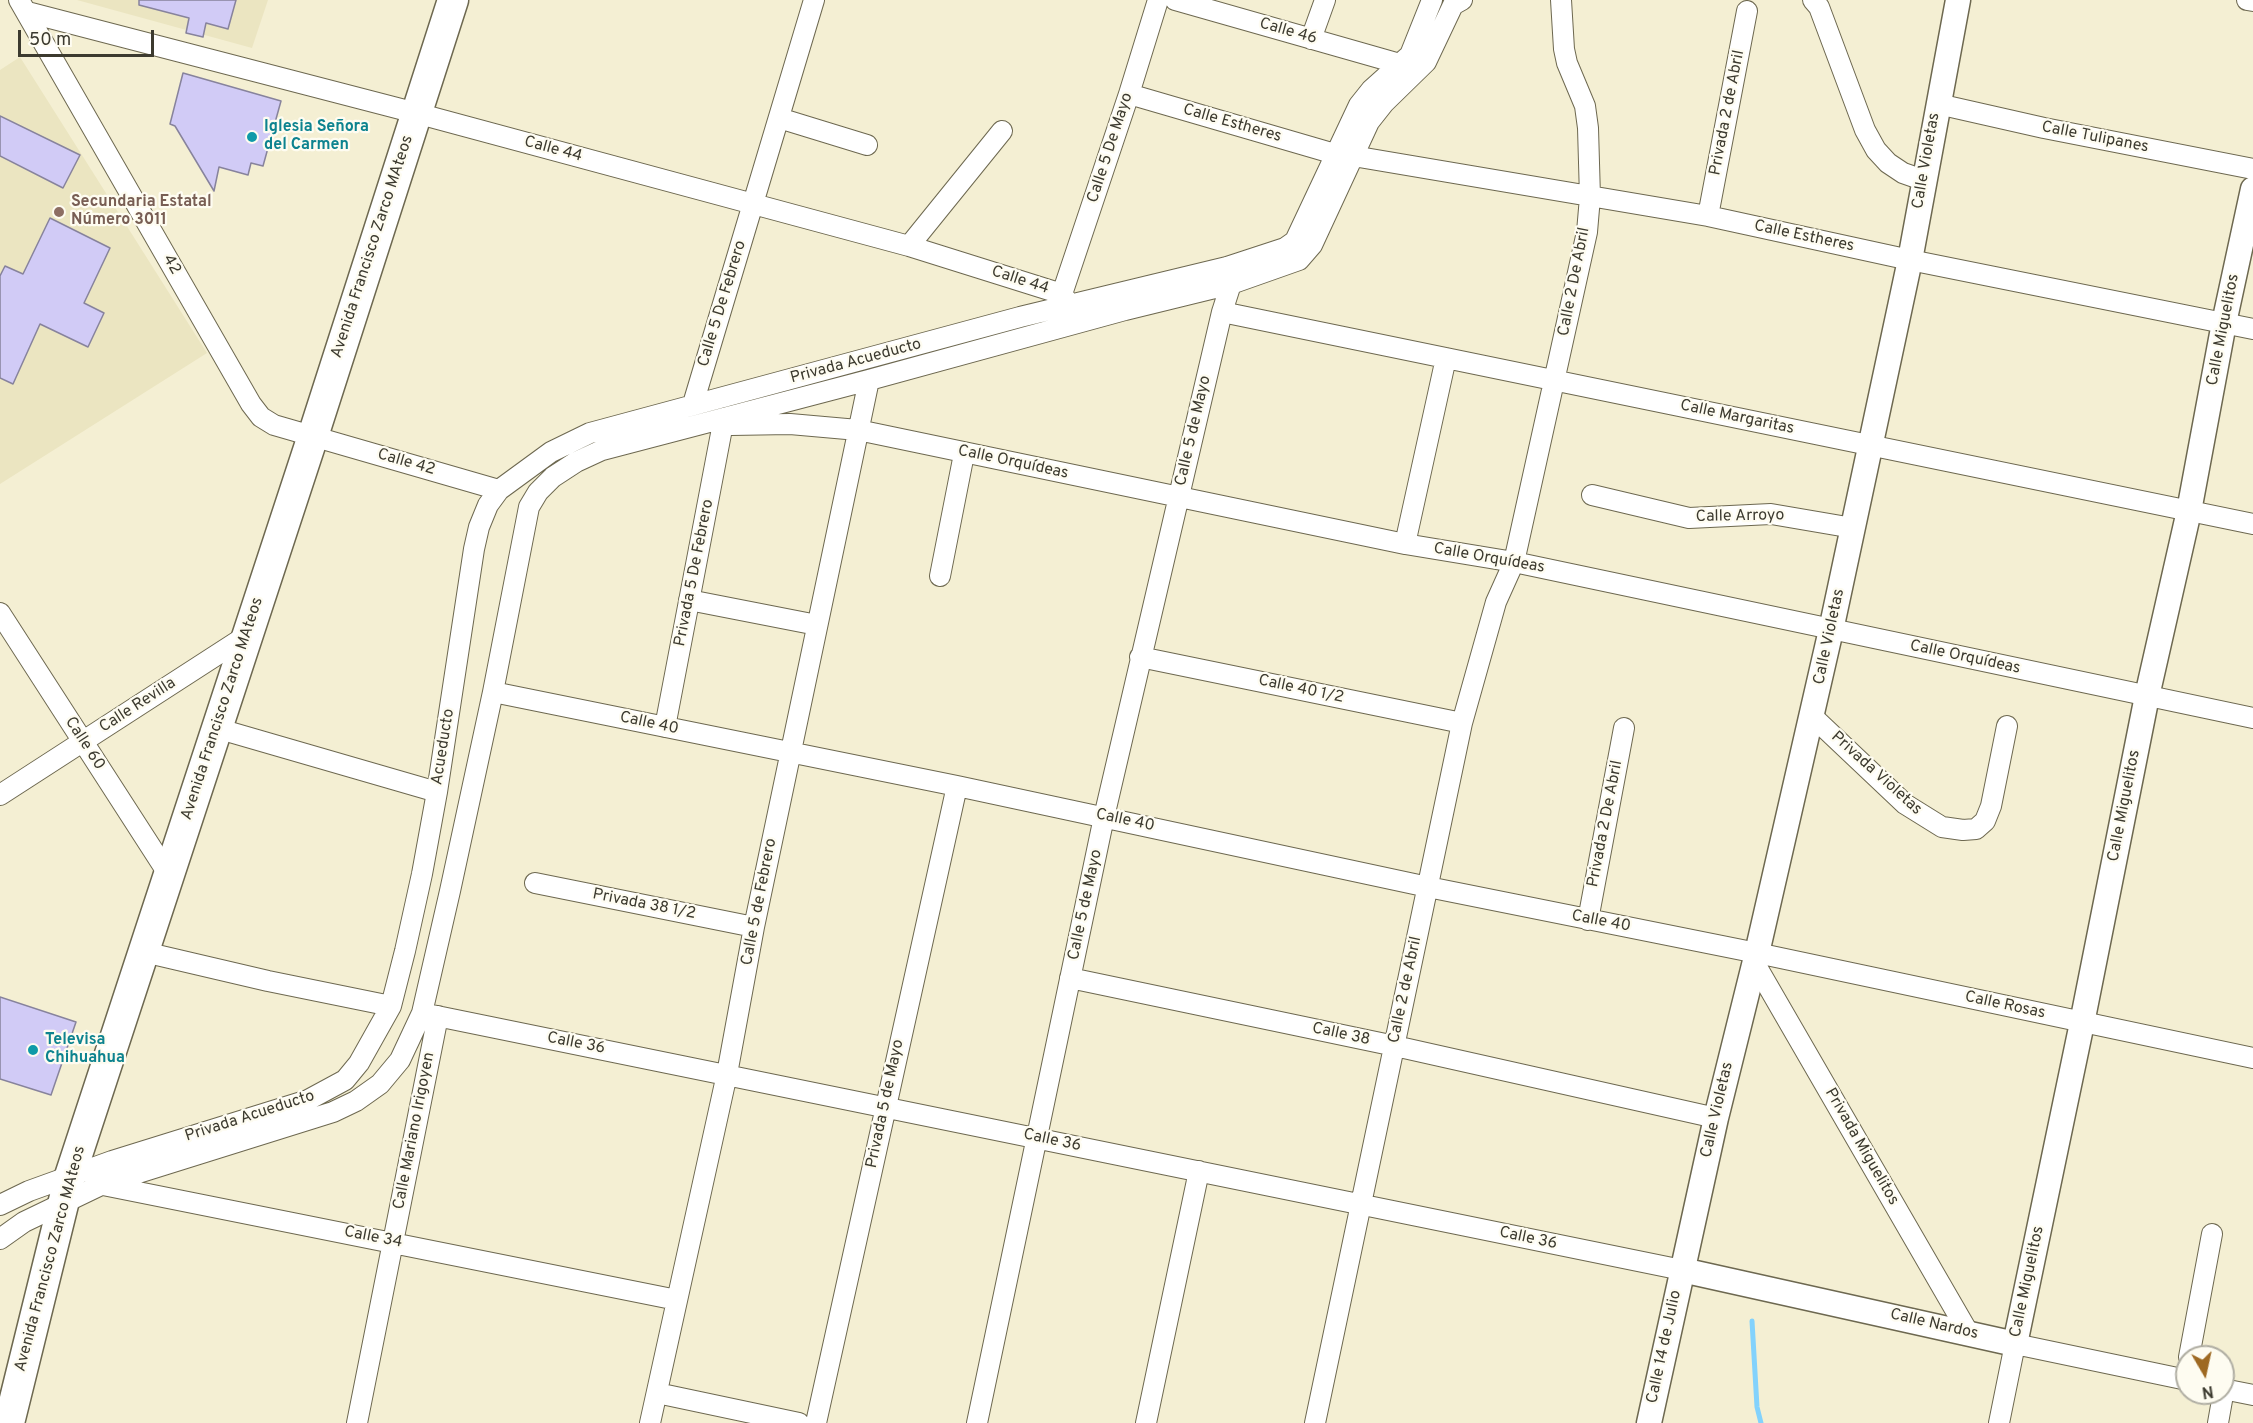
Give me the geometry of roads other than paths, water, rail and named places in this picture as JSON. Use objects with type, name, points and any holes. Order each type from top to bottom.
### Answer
[{"type":"main road","name":"Avenida Francisco Zarco MAteos","points":[[9,1423],[66,1189],[313,436],[453,0]]},
{"type":"street","name":"Calle 5 De Febrero","points":[[693,404],[814,0]]},
{"type":"street","name":"Calle 5 De Mayo","points":[[1066,300],[1158,0]]},
{"type":"street","name":"Calle 46","points":[[1175,0],[1400,64]]},
{"type":"street","points":[[1311,39],[1324,0]]},
{"type":"street","points":[[1229,276],[1299,260],[1307,254],[1344,155],[1359,105],[1371,90],[1410,55],[1432,0]]},
{"type":"street","points":[[1344,155],[1384,103],[1426,62],[1453,5],[1462,0]]},
{"type":"street","name":"Calle 2 De Abril","points":[[1515,562],[1587,232],[1590,197],[1585,106],[1567,63],[1561,0]]},
{"type":"street","points":[[1813,0],[1819,7],[1866,130],[1876,150],[1888,163],[1903,173],[1923,180]]},
{"type":"street","points":[[1826,27],[1835,0]]},
{"type":"street","name":"Calle Violetas","points":[[1682,1270],[1831,630],[1910,260],[1958,0]]},
{"type":"street","points":[[2247,0],[2253,1]]},
{"type":"street","name":"Calle 44","points":[[23,6],[909,246],[1066,300]]},
{"type":"street","name":"42","points":[[23,6],[250,404],[261,417],[274,425],[313,436]]},
{"type":"street","name":"Privada 2 de Abril","points":[[1708,216],[1747,11]]},
{"type":"street","name":"Calle Estheres","points":[[1129,94],[1344,155],[1708,216],[1910,260],[2253,329]]},
{"type":"street","name":"Calle Tulipanes","points":[[1938,104],[2044,128],[2253,169]]},
{"type":"street","points":[[778,118],[867,145]]},
{"type":"street","points":[[909,246],[1002,131]]},
{"type":"street","name":"Calle Miguelitos","points":[[2000,1423],[2147,696],[2189,511],[2224,323],[2253,189]]},
{"type":"street","name":"Privada Acueducto","points":[[499,490],[551,452],[590,433],[693,404],[796,379],[1066,300],[1229,276]]},
{"type":"street","name":"Privada Acueducto","points":[[493,692],[529,507],[538,492],[553,477],[576,462],[602,450],[723,422],[801,398],[1125,310],[1229,276]]},
{"type":"street","name":"Calle 5 de Mayo","points":[[977,1423],[1104,817],[1229,276]]},
{"type":"street","name":"Calle Margaritas","points":[[1222,312],[2253,524]]},
{"type":"street","points":[[1406,544],[1446,358]]},
{"type":"street","points":[[796,379],[801,398]]},
{"type":"street","name":"Calle 5 de Febrero","points":[[650,1423],[727,1074],[754,927],[869,380]]},
{"type":"street","name":"Calle Orquídeas","points":[[723,422],[858,430],[964,454],[1406,544],[1515,562],[2253,718]]},
{"type":"street","name":"Privada 5 De Febrero","points":[[665,727],[723,422]]},
{"type":"street","name":"Calle 42","points":[[313,436],[499,490]]},
{"type":"street","points":[[940,576],[964,454]]},
{"type":"street","name":"Acueducto","points":[[391,1005],[422,874],[437,792],[474,549],[479,527],[488,505],[499,490]]},
{"type":"street","name":"Calle Arroyo","points":[[1592,495],[1689,518],[1771,514],[1853,528]]},
{"type":"street","name":"Calle 2 de Abril","points":[[1315,1423],[1462,723],[1496,602],[1515,562]]},
{"type":"street","points":[[689,600],[817,625]]},
{"type":"street","name":"Calle 60","points":[[0,613],[169,875]]},
{"type":"street","name":"Calle Revilla","points":[[0,795],[246,636]]},
{"type":"street","name":"Calle 40 1/2","points":[[1140,657],[1462,723]]},
{"type":"street","points":[[430,1014],[493,692]]},
{"type":"street","name":"Calle 40","points":[[493,692],[957,786],[1756,958]]},
{"type":"street","name":"Privada Violetas","points":[[1812,716],[1905,804],[1942,827],[1963,830],[1976,829],[1985,821],[1991,806],[2007,726]]},
{"type":"street","points":[[216,728],[437,792]]},
{"type":"street","name":"Privada 2 De Abril","points":[[1588,920],[1624,728]]},
{"type":"street","name":"Privada 5 de Mayo","points":[[816,1423],[957,786]]},
{"type":"street","name":"Privada 38 1/2","points":[[535,883],[754,927]]},
{"type":"street","points":[[144,952],[268,981],[391,1005]]},
{"type":"street","name":"Calle Rosas","points":[[1756,958],[2253,1058]]},
{"type":"street","name":"Privada Miguelitos","points":[[1756,958],[1968,1332]]},
{"type":"street","name":"Calle 38","points":[[1070,978],[1395,1046],[1716,1118]]},
{"type":"street","name":"Privada Acueducto","points":[[66,1189],[327,1091],[345,1080],[359,1063],[391,1005]]},
{"type":"street","name":"Privada Acueducto","points":[[103,1184],[333,1112],[356,1101],[380,1084],[400,1060],[430,1014]]},
{"type":"street","name":"Calle 36","points":[[430,1014],[1682,1270]]},
{"type":"street","name":"Calle Mariano Irigoyen","points":[[357,1423],[393,1242],[430,1014]]},
{"type":"street","points":[[1146,1423],[1198,1171]]},
{"type":"street","points":[[0,1205],[29,1191],[103,1184]]},
{"type":"street","name":"Calle 34","points":[[66,1189],[103,1184],[677,1300]]},
{"type":"street","points":[[0,1239],[66,1189]]},
{"type":"street","points":[[2191,1345],[2212,1234]]},
{"type":"street","name":"Calle Nardos","points":[[1682,1270],[2015,1344],[2175,1373]]},
{"type":"street","name":"Calle 14 de Julio","points":[[1649,1423],[1682,1270]]},
{"type":"street","points":[[2235,1391],[2253,1395]]},
{"type":"street","points":[[657,1393],[799,1423]]},
{"type":"street","points":[[2218,1423],[2221,1405]]},
{"type":"street","points":[[0,1421],[9,1423]]},
{"type":"waterway","points":[[1752,1321],[1757,1407],[1761,1423]]},
{"type":"place","name":"Iglesia Señora del Carmen","points":[[252,137]]},
{"type":"place","name":"Secundaria Estatal Número 3011","points":[[59,212]]},
{"type":"place","name":"Televisa Chihuahua","points":[[33,1050]]}]
